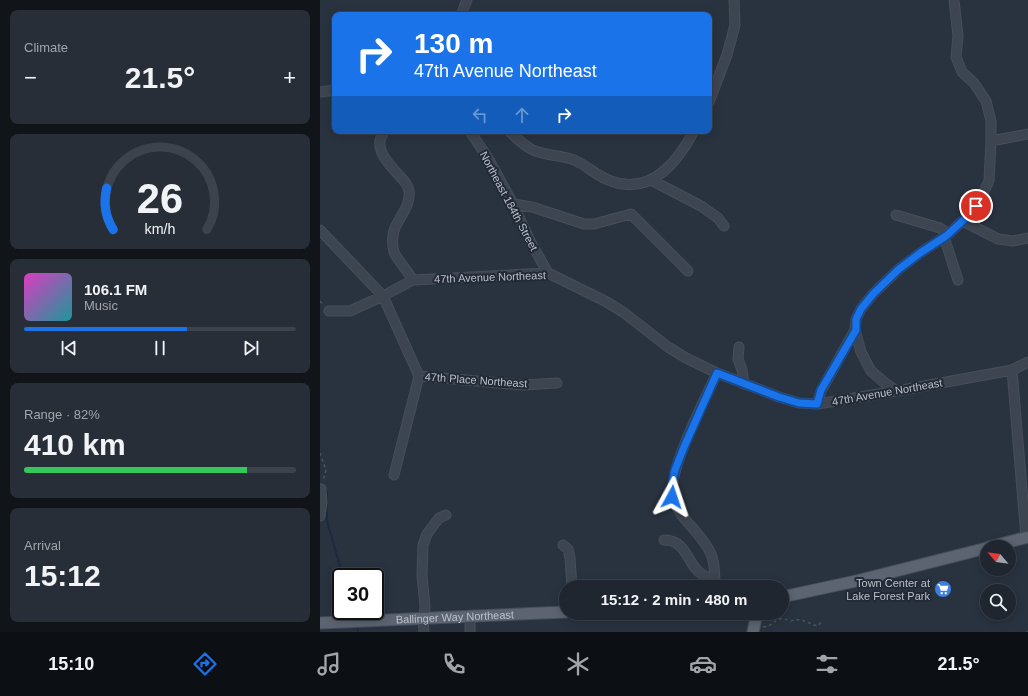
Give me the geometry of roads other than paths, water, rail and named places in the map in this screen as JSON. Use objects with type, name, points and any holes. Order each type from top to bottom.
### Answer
[{"type":"main road","points":[[1015,540],[1027,537]]},
{"type":"main road","points":[[789,595],[860,580],[980,549]]},
{"type":"main road","name":"Ballinger Way Northeast","points":[[320,623],[559,612]]},
{"type":"street","points":[[462,12],[467,0]]},
{"type":"street","points":[[712,95],[728,55],[734,25],[734,0]]},
{"type":"street","points":[[897,391],[871,371],[861,352],[856,330],[856,319],[861,309],[873,294],[899,269],[946,236],[967,217],[980,200],[989,181],[991,121],[986,101],[974,83],[962,72],[956,57],[958,36],[954,0]]},
{"type":"street","points":[[320,92],[332,90]]},
{"type":"street","points":[[383,134],[380,140],[384,158],[405,180],[409,191],[408,201],[394,229],[393,240],[394,253],[413,280]]},
{"type":"street","name":"Northeast 184th Street","points":[[472,134],[489,160],[548,273]]},
{"type":"street","points":[[512,134],[520,142],[532,150],[567,158],[578,162],[604,179],[629,185],[639,184],[651,180],[667,168],[678,157],[692,134]]},
{"type":"street","points":[[991,141],[1028,134]]},
{"type":"street","points":[[651,180],[701,206],[718,218],[724,226]]},
{"type":"street","points":[[513,204],[532,207],[584,224],[594,224],[632,214],[688,271]]},
{"type":"street","points":[[896,215],[940,228],[946,236],[958,280]]},
{"type":"street","points":[[963,221],[998,239],[1013,241],[1028,238]]},
{"type":"street","name":"47th Place Northeast","points":[[320,230],[383,296],[419,376],[394,475]]},
{"type":"street","name":"47th Avenue Northeast","points":[[330,312],[350,311],[413,280],[548,273],[605,301],[623,312],[668,347],[686,358],[744,384],[799,403],[817,404],[897,391],[1012,370],[1028,362]]},
{"type":"street","points":[[817,404],[821,390],[856,330]]},
{"type":"street","points":[[739,347],[738,359],[742,370],[744,384]]},
{"type":"street","points":[[1012,370],[1027,537]]},
{"type":"street","points":[[715,580],[711,554],[704,542],[678,510],[672,497],[672,484],[684,447],[717,373]]},
{"type":"street","name":"47th Place Northeast","points":[[419,376],[523,385],[557,383]]},
{"type":"street","points":[[320,516],[322,503],[321,489]]},
{"type":"street","points":[[424,632],[425,606],[422,576],[423,545],[427,534],[439,518],[446,515]]},
{"type":"street","points":[[664,540],[672,540],[682,548],[694,566],[710,580]]},
{"type":"street","points":[[563,545],[568,549],[572,580]]},
{"type":"street","points":[[470,616],[470,632]]},
{"type":"waterway","points":[[327,491],[327,521],[340,568]]},
{"type":"waterway","points":[[357,626],[358,632]]},
{"type":"place","name":"Town Center at Lake Forest Park","points":[[943,589]]}]
